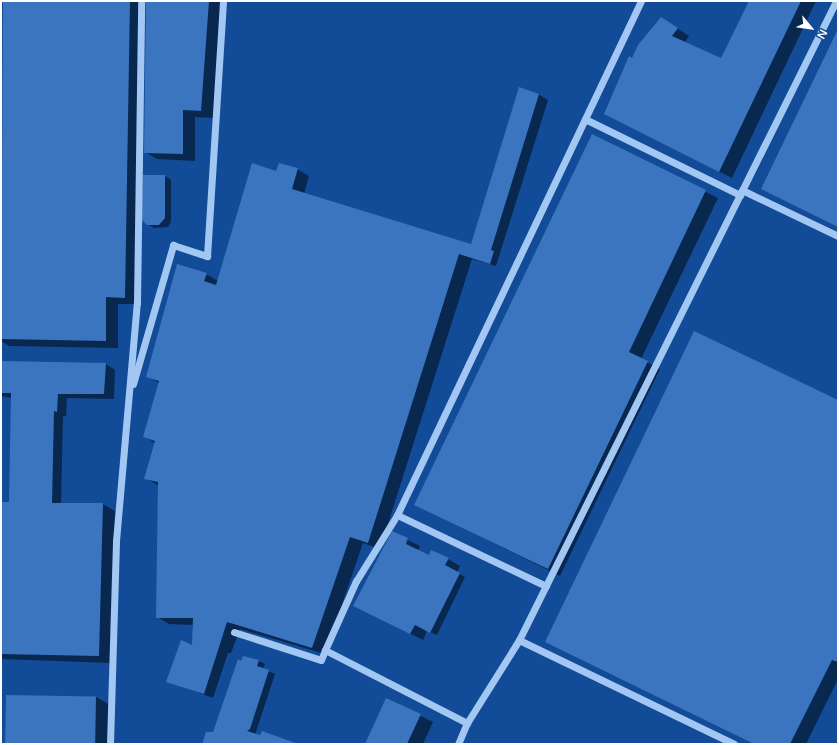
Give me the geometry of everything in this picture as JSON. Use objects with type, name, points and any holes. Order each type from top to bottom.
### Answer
[{"type":"lane","points":[[110,744],[116,541],[137,303],[141,1]]},
{"type":"lane","points":[[128,403],[173,245],[207,256],[223,1]]},
{"type":"lane","points":[[234,632],[321,660],[356,581],[397,515],[641,1]]},
{"type":"lane","points":[[458,744],[468,723],[519,640],[836,1]]},
{"type":"lane","points":[[585,119],[741,193],[838,236]]},
{"type":"lane","points":[[397,515],[546,586]]},
{"type":"lane","points":[[519,640],[734,744]]},
{"type":"lane","points":[[325,650],[468,723]]},
{"type":"building","points":[[3,1],[130,1],[125,298],[106,297],[106,341],[1,339]]},
{"type":"building","points":[[146,1],[209,1],[201,111],[183,110],[183,154],[144,153]]},
{"type":"building","points":[[749,1],[801,1],[719,172],[604,114],[629,56],[632,58],[638,45],[661,17],[678,28],[672,36],[721,58]]},
{"type":"building","points":[[838,29],[838,227],[761,189]]},
{"type":"building","points":[[519,87],[539,94],[491,250],[494,251],[490,264],[459,254],[368,543],[350,537],[312,648],[227,622],[204,694],[166,682],[181,640],[192,645],[193,618],[156,618],[158,482],[144,479],[155,441],[143,437],[159,381],[146,377],[177,264],[207,273],[204,281],[216,285],[252,163],[276,171],[279,163],[298,168],[292,189],[471,244]]},
{"type":"building","points":[[592,134],[706,190],[629,352],[648,361],[548,569],[414,505]]},
{"type":"building","points":[[143,175],[165,175],[165,218],[159,225],[147,225],[141,219]]},
{"type":"building","points":[[694,331],[838,400],[838,662],[832,660],[790,744],[754,744],[545,642]]},
{"type":"building","points":[[1,361],[106,363],[104,394],[58,394],[57,412],[54,411],[52,503],[103,503],[99,656],[1,654],[1,502],[9,502],[11,393],[1,393]]},
{"type":"building","points":[[392,531],[408,538],[406,544],[429,555],[431,550],[449,558],[445,565],[460,573],[430,633],[415,625],[410,634],[353,606]]},
{"type":"building","points":[[243,656],[259,660],[257,666],[269,670],[250,729],[247,731],[260,735],[262,731],[298,744],[202,744],[206,732],[213,732],[238,659],[241,661]]},
{"type":"building","points":[[6,695],[96,697],[95,744],[5,744]]},
{"type":"building","points":[[386,698],[421,714],[407,744],[365,744]]}]
